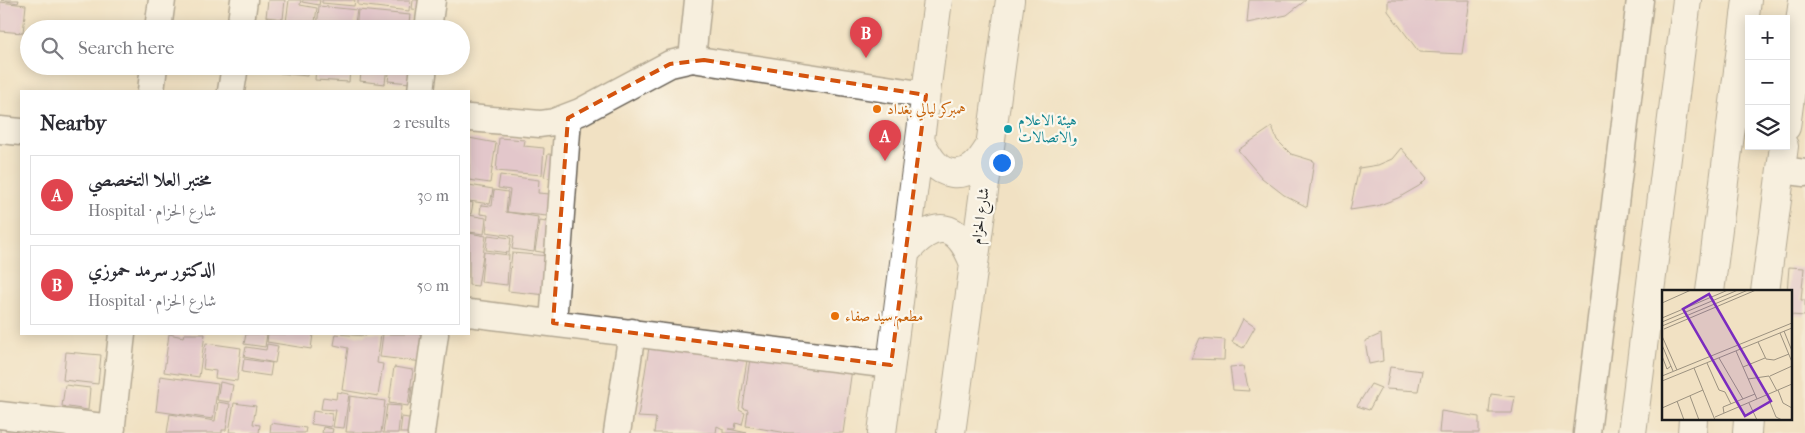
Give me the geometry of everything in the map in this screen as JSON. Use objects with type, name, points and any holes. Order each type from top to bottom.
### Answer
[{"type":"main road","points":[[882,433],[938,0]]},
{"type":"main road","name":"شارع الحزام","points":[[951,433],[1010,0]]},
{"type":"main road","points":[[1632,433],[1687,0]]},
{"type":"main road","points":[[1710,290],[1747,0]]},
{"type":"main road","points":[[1789,105],[1803,0]]},
{"type":"main road","points":[[920,141],[936,166],[950,173],[960,174],[978,164],[990,146]]},
{"type":"main road","points":[[1765,290],[1790,163]]},
{"type":"main road","points":[[905,253],[920,236],[931,230],[940,229],[950,231],[963,240],[974,264]]},
{"type":"main road","points":[[1692,433],[1694,420]]},
{"type":"main road","points":[[1747,433],[1748,420]]},
{"type":"street","points":[[159,20],[162,0]]},
{"type":"street","points":[[241,20],[244,0]]},
{"type":"street","points":[[429,20],[432,0]]},
{"type":"street","points":[[692,59],[698,0]]},
{"type":"street","points":[[1587,433],[1640,0]]},
{"type":"street","points":[[470,118],[540,124],[568,118],[670,64],[692,59],[926,95]]},
{"type":"street","points":[[151,90],[153,75]]},
{"type":"street","points":[[231,90],[234,75]]},
{"type":"street","points":[[421,90],[423,75]]},
{"type":"street","points":[[553,323],[568,118]]},
{"type":"street","points":[[0,130],[20,132]]},
{"type":"street","points":[[470,313],[891,365]]},
{"type":"street","points":[[617,433],[632,332]]},
{"type":"street","points":[[0,415],[111,430],[122,335]]},
{"type":"street","points":[[421,433],[435,335]]},
{"type":"highlighted area","points":[[704,60],[926,95],[891,365],[553,323],[568,118],[670,64]]},
{"type":"building","points":[[1,0],[19,0],[18,3]]},
{"type":"building","points":[[268,0],[285,0],[283,19],[266,17]]},
{"type":"building","points":[[289,0],[301,0],[300,5],[317,8],[315,20],[286,20]]},
{"type":"building","points":[[303,0],[320,0],[319,5],[302,2]]},
{"type":"building","points":[[322,0],[355,0],[354,6],[322,3]]},
{"type":"building","points":[[358,0],[410,0],[409,11],[358,5]]},
{"type":"building","points":[[413,0],[423,0],[422,10],[412,9]]},
{"type":"building","points":[[1249,0],[1306,0],[1287,15],[1247,23]]},
{"type":"building","points":[[1388,0],[1470,0],[1462,54],[1419,52],[1388,11]]},
{"type":"building","points":[[0,2],[26,5],[24,20],[20,20],[20,33],[0,31]]},
{"type":"building","points":[[319,6],[357,10],[355,20],[318,20]]},
{"type":"building","points":[[358,10],[410,15],[409,20],[357,20]]},
{"type":"building","points":[[315,75],[350,75],[349,82],[315,80]]},
{"type":"building","points":[[361,75],[386,75],[385,84],[360,81]]},
{"type":"building","points":[[389,75],[411,75],[411,83],[388,81]]},
{"type":"building","points":[[1272,127],[1277,140],[1291,154],[1314,161],[1307,207],[1284,195],[1262,178],[1238,150]]},
{"type":"building","points":[[470,138],[496,143],[490,183],[470,180]]},
{"type":"building","points":[[499,138],[525,140],[524,146],[544,148],[542,175],[496,171]]},
{"type":"building","points":[[1401,148],[1427,178],[1419,186],[1398,198],[1377,206],[1350,210],[1359,168],[1378,165],[1392,159]]},
{"type":"building","points":[[548,154],[559,155],[555,179],[544,177]]},
{"type":"building","points":[[500,175],[539,180],[538,193],[550,194],[547,216],[507,212],[510,190],[498,188]]},
{"type":"building","points":[[470,185],[493,189],[490,204],[470,201]]},
{"type":"building","points":[[494,190],[508,192],[506,212],[538,217],[534,252],[512,249],[514,236],[486,232],[488,215],[480,214],[481,205],[492,206]]},
{"type":"building","points":[[470,202],[473,203],[470,214]]},
{"type":"building","points":[[470,215],[486,218],[484,234],[470,232]]},
{"type":"building","points":[[540,221],[552,223],[547,253],[535,251]]},
{"type":"building","points":[[470,233],[486,236],[478,286],[470,285]]},
{"type":"building","points":[[488,235],[511,238],[509,253],[486,250]]},
{"type":"building","points":[[484,252],[509,255],[507,285],[481,282]]},
{"type":"building","points":[[512,253],[550,256],[546,295],[508,291]]},
{"type":"building","points":[[1789,267],[1804,268],[1801,300],[1805,300],[1805,316],[1792,315],[1792,290],[1787,290]]},
{"type":"building","points":[[1243,319],[1255,327],[1243,348],[1232,342]]},
{"type":"building","points":[[1381,334],[1383,361],[1369,364],[1365,341]]},
{"type":"building","points":[[169,335],[183,337],[184,335],[205,335],[199,377],[164,372]]},
{"type":"building","points":[[246,335],[267,335],[265,347],[244,344]]},
{"type":"building","points":[[268,335],[313,335],[311,349],[267,342]]},
{"type":"building","points":[[336,335],[381,335],[377,363],[383,364],[378,396],[342,390],[348,348],[334,345]]},
{"type":"building","points":[[383,335],[427,335],[423,362],[380,357]]},
{"type":"building","points":[[1200,338],[1225,340],[1224,360],[1191,359]]},
{"type":"building","points":[[650,341],[748,354],[739,410],[745,413],[742,425],[736,423],[735,429],[729,429],[747,433],[723,433],[723,429],[717,426],[716,433],[654,433],[656,418],[638,417]]},
{"type":"building","points":[[206,343],[241,348],[237,381],[215,378],[216,371],[203,369]]},
{"type":"building","points":[[267,344],[278,346],[275,363],[244,357],[246,347],[266,350]]},
{"type":"building","points":[[751,351],[852,369],[843,433],[787,433],[746,426],[748,410],[743,408]]},
{"type":"building","points":[[66,352],[101,355],[98,384],[63,380]]},
{"type":"building","points":[[244,359],[272,363],[270,376],[242,372]]},
{"type":"building","points":[[1243,366],[1249,391],[1233,390],[1230,367]]},
{"type":"building","points":[[394,367],[413,370],[408,406],[389,403]]},
{"type":"building","points":[[1390,367],[1422,371],[1418,391],[1386,389]]},
{"type":"building","points":[[160,376],[218,384],[213,419],[156,411]]},
{"type":"building","points":[[220,382],[233,385],[230,402],[217,400]]},
{"type":"building","points":[[1371,384],[1381,388],[1369,410],[1357,406]]},
{"type":"building","points":[[65,385],[90,388],[88,410],[62,406]]},
{"type":"building","points":[[412,386],[425,388],[422,404],[410,403]]},
{"type":"building","points":[[337,392],[349,394],[344,428],[333,427],[336,410],[321,409],[323,397],[336,399]]},
{"type":"building","points":[[1491,394],[1515,397],[1512,413],[1489,413]]},
{"type":"building","points":[[350,396],[385,401],[381,433],[346,432]]},
{"type":"building","points":[[218,402],[230,404],[226,430],[222,430],[222,433],[167,433],[170,414],[215,421]]},
{"type":"building","points":[[234,403],[256,406],[253,424],[260,425],[259,433],[229,432]]},
{"type":"building","points":[[387,405],[401,406],[398,433],[383,433]]},
{"type":"building","points":[[313,411],[332,414],[331,427],[311,424]]},
{"type":"building","points":[[1441,411],[1479,417],[1479,433],[1439,433]]},
{"type":"building","points":[[402,417],[415,419],[413,433],[400,433]]},
{"type":"building","points":[[271,423],[306,428],[305,433],[270,433]]},
{"type":"building","points":[[323,427],[333,429],[332,433],[322,433]]},
{"type":"building","points":[[0,429],[18,432],[18,433],[0,433]]},
{"type":"place","name":"الدكتور سرمد حموزي","points":[[866,58]]},
{"type":"place","name":"همبركر ليالي بغداد","points":[[877,109]]},
{"type":"place","name":"هيئة الاعلام والاتصالات","points":[[1008,129]]},
{"type":"place","name":"مختبر العلا التخصصي","points":[[885,161]]},
{"type":"place","name":"مطعم سيد صفاء","points":[[835,316]]}]
